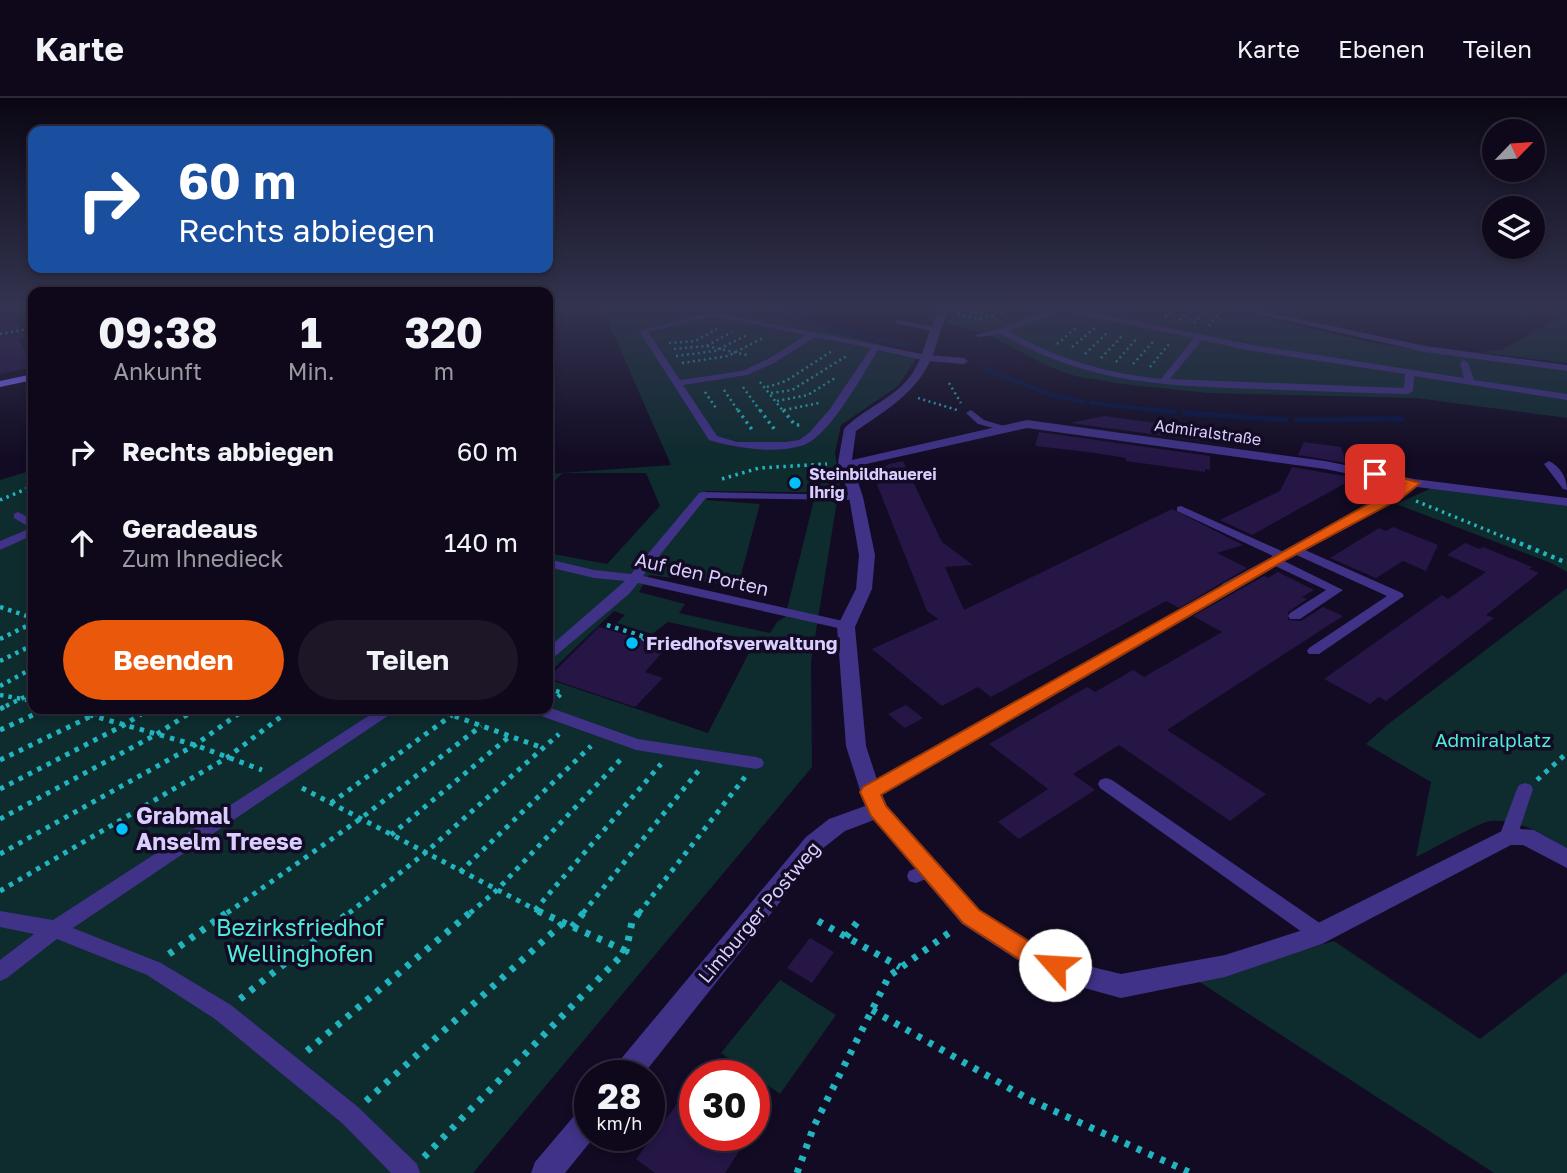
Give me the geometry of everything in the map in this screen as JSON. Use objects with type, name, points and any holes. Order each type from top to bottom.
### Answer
[{"type":"street","points":[[927,358],[913,385],[849,429],[846,463],[856,497],[867,555],[864,589],[847,626],[856,746],[874,801],[923,873],[971,917],[1033,956],[1077,975],[1121,986],[1225,966],[1320,933],[1508,837],[1525,836],[1567,859]]},
{"type":"street","points":[[1494,358],[1567,368]]},
{"type":"street","points":[[0,384],[28,378]]},
{"type":"street","name":"Admiralstraße","points":[[846,463],[1027,425],[1346,468],[1414,483],[1567,502]]},
{"type":"street","points":[[1228,587],[1399,494],[1414,483]]},
{"type":"street","name":"Limburger Postweg","points":[[638,1060],[814,843],[836,825],[874,801]]},
{"type":"street","points":[[546,1173],[574,1139]]},
{"type":"lane","points":[[662,358],[713,438],[736,445],[763,446],[802,442],[837,407],[869,358]]},
{"type":"lane","points":[[679,383],[744,373],[776,358]]},
{"type":"lane","points":[[929,358],[964,361]]},
{"type":"lane","points":[[1052,358],[1079,369],[1163,382],[1408,391],[1410,374]]},
{"type":"lane","points":[[1163,382],[1183,358]]},
{"type":"lane","points":[[1318,358],[1567,397]]},
{"type":"lane","points":[[1464,363],[1470,383]]},
{"type":"lane","points":[[969,411],[981,422],[1009,429]]},
{"type":"lane","points":[[1549,464],[1567,487]]},
{"type":"lane","points":[[553,651],[624,591],[703,495],[856,497]]},
{"type":"lane","points":[[1181,509],[1284,555],[1397,596],[1314,651]]},
{"type":"lane","points":[[18,516],[28,522]]},
{"type":"lane","points":[[0,546],[28,533]]},
{"type":"lane","points":[[1284,555],[1336,590],[1295,616]]},
{"type":"lane","name":"Auf den Porten","points":[[553,564],[594,574],[634,578],[847,626]]},
{"type":"lane","points":[[874,801],[1228,587]]},
{"type":"lane","points":[[0,972],[55,929],[382,714]]},
{"type":"lane","points":[[553,714],[636,744],[756,763]]},
{"type":"lane","points":[[1106,784],[1320,933]]},
{"type":"lane","points":[[1508,837],[1525,789]]},
{"type":"lane","points":[[0,919],[55,929],[150,968],[223,1012],[350,1115],[408,1173]]},
{"type":"path","points":[[758,358],[771,361]]},
{"type":"path","points":[[767,387],[786,381],[821,358]]},
{"type":"path","points":[[771,393],[792,390],[842,358]]},
{"type":"path","points":[[1113,364],[1118,358]]},
{"type":"path","points":[[1130,368],[1139,358]]},
{"type":"path","points":[[1147,371],[1158,358]]},
{"type":"path","points":[[744,373],[767,387],[795,425],[819,427]]},
{"type":"path","points":[[777,401],[808,395],[835,378],[853,382]]},
{"type":"path","points":[[740,383],[786,445]]},
{"type":"path","points":[[949,383],[950,390],[969,411]]},
{"type":"path","points":[[721,386],[763,446]]},
{"type":"path","points":[[903,392],[969,411]]},
{"type":"path","points":[[784,410],[817,403],[837,407]]},
{"type":"path","points":[[703,495],[722,480],[746,471],[846,463]]},
{"type":"path","points":[[0,500],[28,488]]},
{"type":"path","points":[[1399,494],[1567,563]]},
{"type":"path","points":[[0,607],[28,616]]},
{"type":"path","points":[[590,619],[645,637],[642,640]]},
{"type":"path","points":[[0,639],[28,625]]},
{"type":"path","points":[[0,662],[28,648]]},
{"type":"path","points":[[0,686],[28,671]]},
{"type":"path","points":[[0,695],[28,700]]},
{"type":"path","points":[[0,709],[28,696]]},
{"type":"path","points":[[0,730],[35,714]]},
{"type":"path","points":[[87,714],[195,745],[285,779],[496,891],[626,951]]},
{"type":"path","points":[[0,760],[97,714]]},
{"type":"path","points":[[0,789],[141,714]]},
{"type":"path","points":[[0,820],[157,734],[188,714]]},
{"type":"path","points":[[0,854],[195,745],[238,714]]},
{"type":"path","points":[[0,891],[228,757],[284,714]]},
{"type":"path","points":[[449,714],[543,748]]},
{"type":"path","points":[[330,803],[452,715]]},
{"type":"path","points":[[223,1012],[425,853],[573,721]]},
{"type":"path","points":[[150,968],[360,819],[481,726]]},
{"type":"path","points":[[460,872],[605,733]]},
{"type":"path","points":[[391,835],[510,736]]},
{"type":"path","points":[[290,1066],[496,891],[636,744]]},
{"type":"path","points":[[535,910],[673,750]]},
{"type":"path","points":[[1525,789],[1567,753]]},
{"type":"path","points":[[572,927],[711,756]]},
{"type":"path","points":[[408,1173],[626,951],[632,922],[756,763]]},
{"type":"path","points":[[797,1173],[814,1126],[889,976],[971,917]]},
{"type":"path","points":[[846,937],[858,920]]},
{"type":"path","points":[[818,921],[900,967]]},
{"type":"path","points":[[350,1115],[563,923]]},
{"type":"path","points":[[872,1010],[1030,1101],[1191,1173]]},
{"type":"green space","name":"Bezirksfriedhof Wellinghofen","points":[[624,358],[916,359],[898,386],[841,425],[835,452],[841,493],[705,491],[707,500],[760,504],[738,586],[649,575],[639,592],[685,604],[679,613],[770,633],[777,622],[785,617],[814,500],[837,501],[811,662],[812,767],[473,1173],[0,1173],[0,480],[28,472],[28,714],[553,714],[553,681],[708,733],[755,641],[668,622],[652,634],[617,623],[625,615],[614,611],[553,669],[553,554],[607,564],[660,506],[646,473],[563,473],[553,482],[553,474],[671,465]]},
{"type":"green space","points":[[1033,358],[1479,358],[1567,371],[1567,418],[1416,398],[1208,393],[1122,384],[1075,376]]},
{"type":"green space","points":[[1528,358],[1567,358],[1567,363]]},
{"type":"green space","points":[[1434,487],[1567,506],[1567,572],[1551,563],[1396,504]]},
{"type":"green space","name":"Admiralplatz","points":[[1567,588],[1567,848],[1521,825],[1490,821],[1416,857],[1431,782],[1366,744],[1387,725]]},
{"type":"green space","points":[[1334,941],[1480,1039],[1567,972],[1567,1173],[1494,1173],[1198,981]]},
{"type":"green space","points":[[780,980],[836,1015],[780,1094],[770,1087],[770,1060],[731,1060],[721,1053]]},
{"type":"building","points":[[0,358],[28,358],[28,368],[0,374]]},
{"type":"building","points":[[1104,416],[1210,430],[1210,442],[1070,423]]},
{"type":"building","points":[[1039,432],[1210,456],[1210,470],[1205,469],[1205,472],[1035,446]]},
{"type":"building","points":[[1304,442],[1341,447],[1346,463],[1298,455]]},
{"type":"building","points":[[903,461],[942,542],[973,565],[945,567],[964,610],[1172,509],[1243,545],[1217,553],[1247,568],[1179,608],[1166,601],[991,697],[978,687],[942,706],[872,649],[938,619],[927,611],[876,482],[881,482],[877,472],[889,464]]},
{"type":"building","points":[[1292,467],[1350,477],[1351,480],[1252,535],[1220,520],[1280,491]]},
{"type":"building","points":[[1393,527],[1438,545],[1426,571],[1403,561],[1376,578],[1330,558],[1379,528],[1386,531]]},
{"type":"building","points":[[1465,543],[1480,549],[1483,547],[1532,567],[1529,569],[1539,573],[1486,615],[1494,618],[1386,701],[1379,697],[1370,704],[1324,679],[1442,595],[1448,599],[1486,572],[1447,555]]},
{"type":"building","points":[[1278,572],[1314,590],[1302,597],[1307,599],[1288,612],[1288,620],[1301,621],[1323,607],[1343,616],[1167,730],[1266,794],[1230,821],[1119,745],[1073,774],[1095,790],[1019,839],[998,822],[1048,789],[989,744],[1087,687],[1095,692],[1133,670],[1144,677],[1222,632],[1193,616],[1264,576],[1268,578]]},
{"type":"building","points":[[599,627],[667,647],[645,672],[663,678],[635,707],[553,680],[553,673]]},
{"type":"building","points":[[906,705],[923,718],[905,728],[888,714]]},
{"type":"building","points":[[810,938],[834,952],[812,983],[787,968]]},
{"type":"building","points":[[679,1101],[679,1151],[739,1151],[725,1173],[655,1173],[636,1159],[642,1151],[665,1151],[665,1120]]},
{"type":"waterway","points":[[983,368],[1048,394],[1083,402]]},
{"type":"waterway","points":[[1091,403],[1172,412]]},
{"type":"waterway","points":[[1156,410],[1174,412]]},
{"type":"waterway","points":[[1184,413],[1286,420]]},
{"type":"waterway","points":[[1296,420],[1402,419]]},
{"type":"place","name":"Steinbildhauerei Ihrig","points":[[795,483]]},
{"type":"place","name":"Friedhofsverwaltung","points":[[632,643]]},
{"type":"place","name":"Grabmal Anselm Treese","points":[[122,829]]},
{"type":"route","points":[[1055,965],[1033,956],[971,917],[878,810],[870,792],[1282,556],[1399,494],[1414,483],[1375,474]]}]
